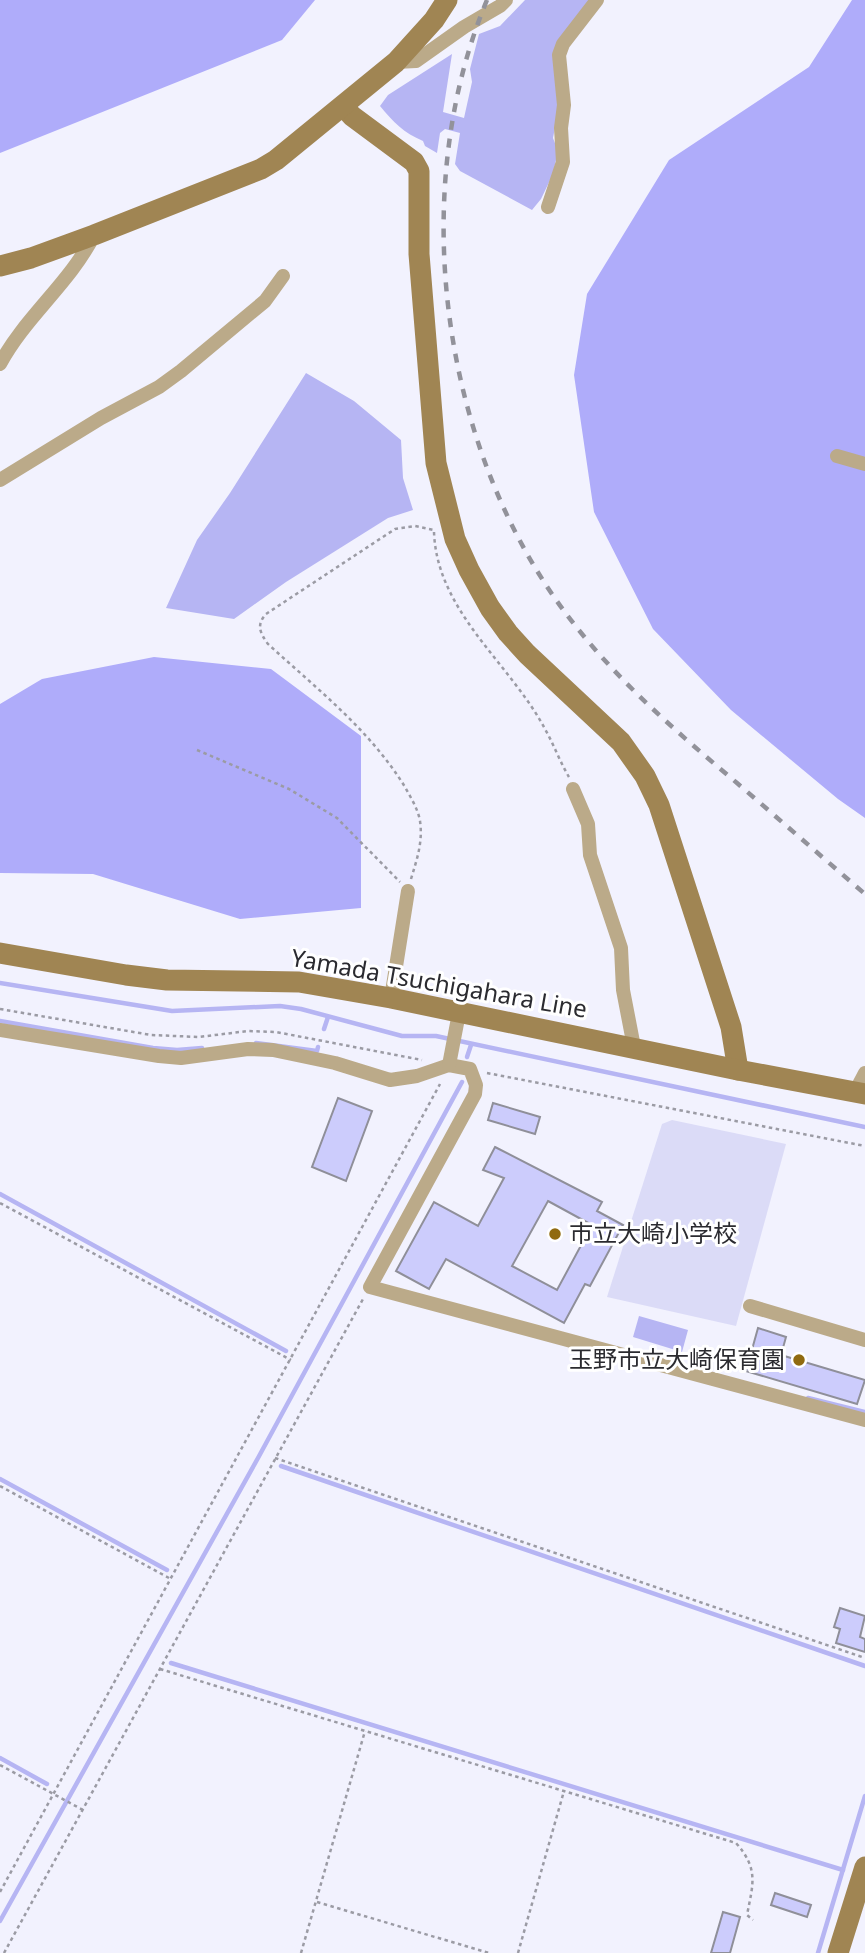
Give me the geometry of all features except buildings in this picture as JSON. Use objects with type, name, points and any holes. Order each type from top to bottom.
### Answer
[{"type":"street","points":[[0,266],[31,258],[94,235],[261,169],[292,149],[396,62],[434,20],[447,0]]},
{"type":"street","points":[[396,62],[416,61],[506,0]]},
{"type":"street","points":[[548,207],[562,162],[561,128],[564,105],[559,55],[563,44],[597,0]]},
{"type":"street","points":[[343,106],[352,116],[414,162],[419,171],[419,254],[436,463],[455,539],[474,580],[508,633],[621,742],[645,776],[659,805],[731,1027],[738,1070]]},
{"type":"street","points":[[0,364],[23,327],[85,252],[94,235]]},
{"type":"street","points":[[0,480],[101,418],[159,387],[265,300],[283,276]]},
{"type":"street","points":[[838,456],[865,464]]},
{"type":"street","points":[[573,789],[588,824],[590,855],[621,948],[623,990],[634,1047]]},
{"type":"street","points":[[391,998],[408,891]]},
{"type":"street","name":"Yamada Tsuchigahara Line","points":[[0,953],[167,980],[299,982],[391,998],[738,1070],[862,1086]]},
{"type":"street","points":[[450,1060],[459,1013]]},
{"type":"street","points":[[0,1030],[181,1058],[248,1049],[273,1050],[335,1063],[390,1080],[417,1076],[450,1060]]},
{"type":"street","points":[[450,1060],[470,1069],[476,1085],[475,1094],[369,1287],[865,1420]]},
{"type":"street","points":[[750,1306],[865,1340]]},
{"type":"street","points":[[838,1953],[865,1867]]},
{"type":"path","points":[[408,891],[421,845],[420,819],[415,803],[364,731],[268,644],[259,627],[260,620],[266,614],[395,529],[415,526],[434,530]]},
{"type":"path","points":[[197,750],[289,789],[337,818],[408,891]]},
{"type":"path","points":[[0,1009],[151,1035],[199,1037],[248,1031],[276,1032],[421,1059]]},
{"type":"path","points":[[0,1892],[291,1360],[450,1060]]},
{"type":"path","points":[[470,1069],[865,1146]]},
{"type":"path","points":[[0,1203],[291,1360]]},
{"type":"path","points":[[4,1953],[369,1287]]},
{"type":"path","points":[[275,1458],[865,1658]]},
{"type":"path","points":[[0,1486],[170,1579]]},
{"type":"path","points":[[160,1669],[736,1843],[747,1855],[755,1876],[747,1916],[752,1920]]},
{"type":"path","points":[[301,1953],[365,1731]]},
{"type":"path","points":[[0,1765],[83,1810]]},
{"type":"path","points":[[518,1953],[564,1791]]},
{"type":"path","points":[[317,1902],[489,1953]]},
{"type":"shaded area","points":[[0,0],[315,0],[282,40],[0,153]]},
{"type":"shaded area","points":[[852,0],[865,0],[865,818],[838,799],[731,710],[653,629],[594,512],[574,375],[587,294],[669,160],[809,67]]},
{"type":"shaded area","points":[[154,657],[271,669],[361,736],[361,908],[240,919],[93,874],[0,873],[0,704],[42,679]]},
{"type":"shaded area","points":[[672,1120],[786,1144],[736,1326],[607,1297],[662,1124]]},
{"type":"water","points":[[525,0],[590,0],[559,39],[559,107],[553,138],[558,151],[553,174],[541,199],[532,210],[460,171],[455,164],[460,133],[445,129],[440,133],[437,153],[399,126],[380,106],[388,95],[452,54],[443,112],[464,118],[472,82],[470,69],[479,34],[500,26]]},
{"type":"water","points":[[306,373],[354,401],[401,440],[403,478],[413,510],[388,518],[286,582],[234,619],[166,608],[197,540]]},
{"type":"water","points":[[639,1316],[688,1330],[682,1352],[633,1337]]},
{"type":"waterway","points":[[0,983],[172,1011],[280,1006],[301,1009],[402,1036],[436,1036],[865,1127]]},
{"type":"waterway","points":[[324,1029],[328,1017]]},
{"type":"waterway","points":[[0,1021],[153,1048],[202,1048]]},
{"type":"waterway","points":[[256,1043],[317,1051],[318,1047]]},
{"type":"waterway","points":[[467,1057],[471,1045]]},
{"type":"waterway","points":[[0,1921],[258,1458],[462,1082]]},
{"type":"waterway","points":[[0,1194],[286,1351]]},
{"type":"waterway","points":[[808,1398],[865,1412]]},
{"type":"waterway","points":[[281,1466],[865,1666]]},
{"type":"waterway","points":[[0,1479],[167,1570]]},
{"type":"waterway","points":[[171,1663],[843,1870]]},
{"type":"waterway","points":[[0,1758],[47,1784]]},
{"type":"waterway","points":[[818,1953],[865,1796]]},
{"type":"railway","points":[[487,0],[462,76],[447,157],[444,240],[450,323],[467,405],[493,484],[529,557],[574,624],[611,667],[672,727],[865,894]]},
{"type":"place","name":"市立大崎小学校","points":[[555,1234]]},
{"type":"place","name":"玉野市立大崎保育園","points":[[799,1360]]}]
